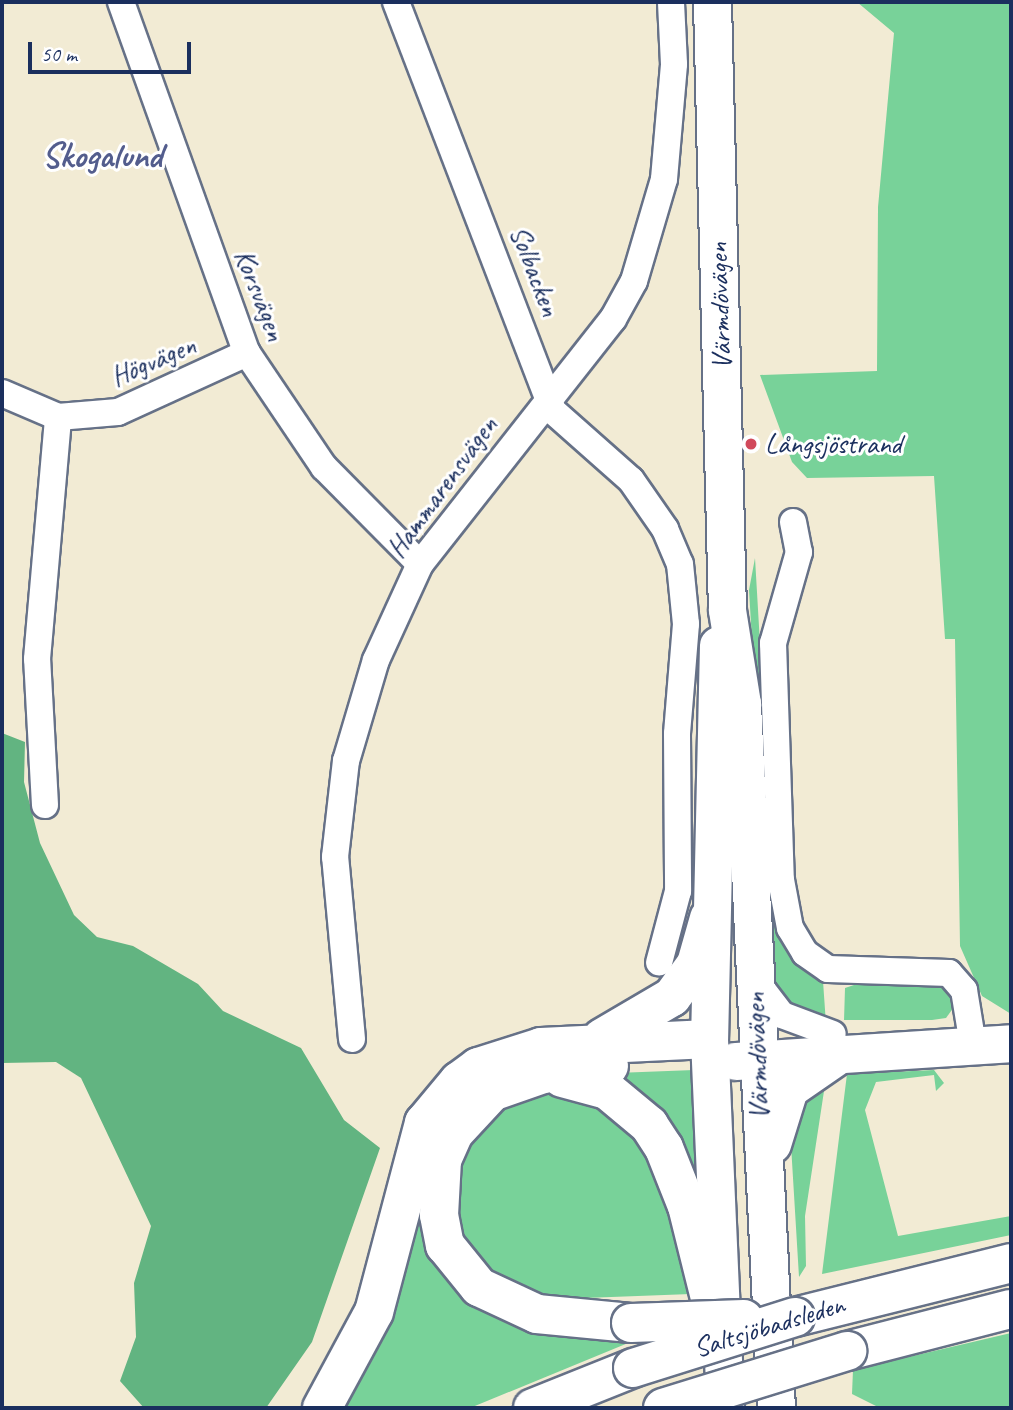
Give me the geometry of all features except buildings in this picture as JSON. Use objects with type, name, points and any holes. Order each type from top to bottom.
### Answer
[{"type":"highway","points":[[592,1042],[672,997],[696,964],[709,918]]},
{"type":"highway","points":[[321,1408],[374,1312],[415,1153],[439,1102],[469,1074],[496,1060],[592,1042],[709,1051]]},
{"type":"highway","points":[[709,1051],[542,1074],[492,1092],[454,1133],[438,1188],[445,1245],[479,1287],[537,1314],[631,1323],[795,1317]]},
{"type":"highway","points":[[542,1074],[607,1090],[649,1125],[677,1176],[719,1334]]},
{"type":"highway","name":"Saltsjöbadsleden","points":[[533,1408],[633,1368],[795,1317],[1011,1263]]},
{"type":"highway","name":"Saltsjöbadsleden","points":[[663,1408],[847,1351],[1011,1309]]},
{"type":"main road","name":"Värmdövägen","points":[[712,2],[728,705],[754,977],[762,1186],[776,1408]]},
{"type":"main road","name":"Värmdövägen","points":[[725,1408],[719,1334],[709,1051],[709,918],[728,705]]},
{"type":"main road","points":[[709,1051],[834,1046],[939,1032],[973,1045],[1011,1043]]},
{"type":"main road","points":[[762,1186],[789,1089],[834,1046]]},
{"type":"street","name":"Korsvägen","points":[[121,2],[247,353],[324,467],[420,564]]},
{"type":"street","name":"Solbacken","points":[[396,2],[549,401],[562,424],[631,481],[666,529],[686,589],[678,707]]},
{"type":"street","name":"Hammarensvägen","points":[[352,1039],[335,857],[346,761],[385,636],[420,564],[613,319],[653,231],[674,64],[671,2]]},
{"type":"street","name":"Högvägen","points":[[2,393],[58,416],[118,412],[151,402],[247,353]]},
{"type":"street","points":[[46,804],[37,659],[58,416]]},
{"type":"street","points":[[793,522],[799,552],[773,643],[781,880],[790,928],[805,953],[828,969],[949,973],[964,990],[973,1045]]},
{"type":"street","points":[[659,962],[678,891],[678,707],[728,705]]},
{"type":"street","points":[[754,977],[782,1015],[834,1046]]},
{"type":"green space","points":[[857,2],[1011,2],[1011,1014],[982,996],[960,946],[955,639],[945,639],[934,476],[807,478],[792,462],[760,375],[877,371],[878,207],[894,33]]},
{"type":"green space","points":[[755,558],[775,901],[823,981],[826,1024],[813,1024],[773,993],[749,590]]},
{"type":"green space","points":[[2,733],[25,742],[24,782],[40,843],[74,915],[97,937],[133,946],[198,984],[223,1011],[301,1048],[344,1120],[380,1148],[312,1342],[266,1408],[144,1408],[120,1381],[136,1337],[134,1283],[151,1226],[81,1078],[56,1062],[2,1063]]},
{"type":"green space","points":[[875,978],[953,987],[954,1007],[946,1018],[932,1020],[844,1020],[845,988]]},
{"type":"green space","points":[[694,1070],[700,1205],[590,1074]]},
{"type":"green space","points":[[934,1070],[944,1083],[936,1091],[934,1075],[876,1082],[865,1110],[898,1236],[1011,1216],[1011,1235],[822,1274],[847,1074]]},
{"type":"green space","points":[[826,1078],[805,1216],[806,1266],[799,1277],[791,1145],[798,1098]]},
{"type":"green space","points":[[575,1088],[651,1140],[691,1294],[558,1299],[497,1277],[461,1237],[458,1179],[464,1148],[495,1110],[521,1095]]},
{"type":"green space","points":[[419,1174],[435,1257],[633,1341],[470,1408],[341,1408],[380,1340]]},
{"type":"green space","points":[[1011,1333],[1011,1408],[880,1408],[852,1394],[853,1370]]},
{"type":"place","name":"Långsjöstrand","points":[[751,444]]},
{"type":"district","name":"Skogalund","points":[[102,156]]}]
